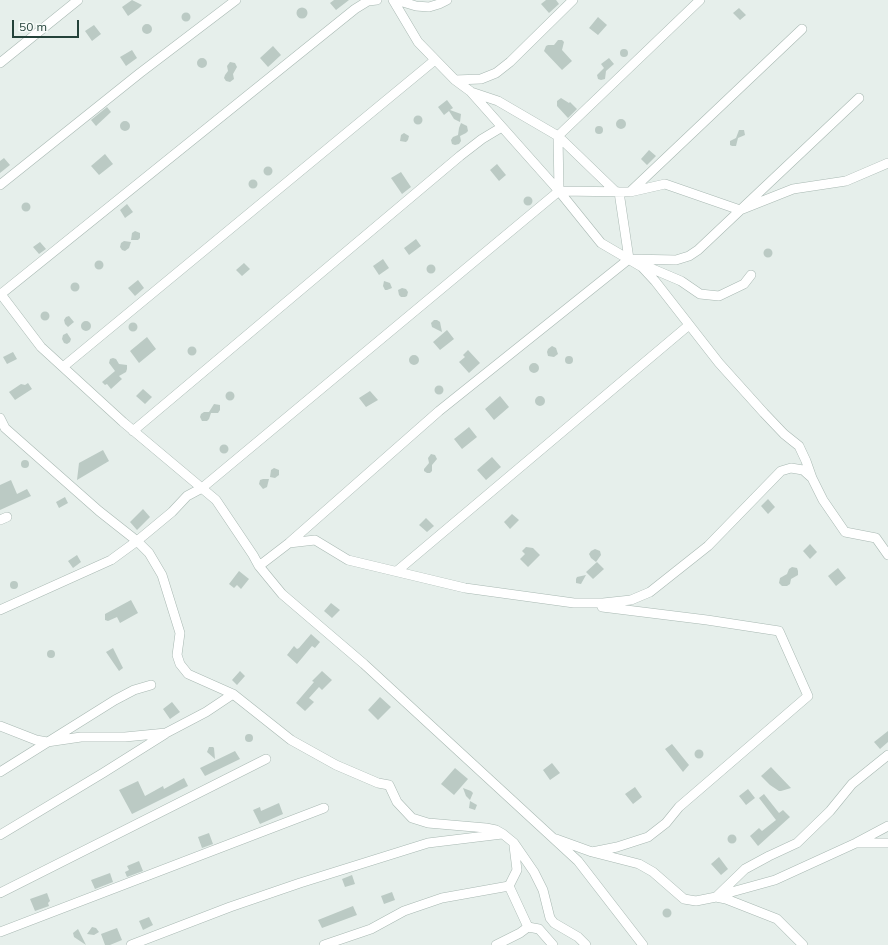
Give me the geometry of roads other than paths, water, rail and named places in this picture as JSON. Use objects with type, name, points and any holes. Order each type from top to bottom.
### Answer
[{"type":"street","points":[[0,63],[78,0]]},
{"type":"street","points":[[0,185],[140,73],[236,0]]},
{"type":"street","points":[[376,0],[368,1],[355,9],[0,293],[41,347],[133,430],[216,500],[259,566],[282,594],[364,664],[578,861],[643,945]]},
{"type":"street","points":[[393,0],[418,42],[455,80],[470,91],[559,191],[601,243],[642,268],[655,281],[719,363],[764,413],[798,446],[823,500],[844,532],[876,538],[888,544]]},
{"type":"street","points":[[396,0],[416,6],[429,7],[447,0]]},
{"type":"street","points":[[455,80],[481,79],[496,73],[510,62],[573,0]]},
{"type":"street","points":[[559,191],[558,136],[700,0]]},
{"type":"street","points":[[630,192],[802,30]]},
{"type":"street","points":[[63,367],[435,60]]},
{"type":"street","points":[[470,91],[498,101],[558,136],[615,191],[619,192]]},
{"type":"street","points":[[259,566],[289,543],[439,411],[628,259],[676,260],[689,256],[698,250],[859,98]]},
{"type":"street","points":[[133,430],[460,156],[482,139],[502,127]]},
{"type":"street","points":[[0,610],[111,560],[137,541],[172,512],[187,496],[202,488],[559,191],[622,193],[665,184],[740,210],[794,189],[846,181],[888,163]]},
{"type":"street","points":[[619,192],[628,259]]},
{"type":"street","points":[[628,259],[681,281],[700,294],[719,296],[744,284],[751,275]]},
{"type":"street","points":[[398,571],[689,325]]},
{"type":"street","points":[[0,418],[5,428],[149,553],[162,575],[180,633],[177,655],[180,664],[188,674],[233,694],[291,740],[336,765],[378,783],[389,785],[397,802],[412,818],[428,823],[486,828],[496,830],[503,834],[514,843],[534,872],[543,890],[550,918],[554,923],[578,937],[586,945]]},
{"type":"street","points":[[574,604],[631,600],[650,592],[708,546],[781,471],[791,468],[803,470],[812,478]]},
{"type":"street","points":[[876,538],[888,555]]},
{"type":"street","points":[[289,543],[315,540],[348,560],[465,588],[779,631],[808,696],[679,806],[666,823],[648,837],[618,847],[592,852]]},
{"type":"street","points":[[0,772],[134,690],[151,685]]},
{"type":"street","points":[[0,835],[166,733],[206,712],[233,694]]},
{"type":"street","points":[[0,726],[36,740],[47,742],[81,737],[125,737],[166,733]]},
{"type":"street","points":[[716,897],[745,869],[797,843],[830,811],[852,784],[888,755]]},
{"type":"street","points":[[0,893],[266,759]]},
{"type":"street","points":[[0,932],[324,808]]},
{"type":"street","points":[[551,837],[592,852],[639,864],[653,872],[684,899],[696,901],[716,897],[775,880],[856,843],[888,826]]},
{"type":"street","points":[[131,945],[251,900],[428,843],[503,834]]},
{"type":"street","points":[[509,886],[517,870],[514,843]]},
{"type":"street","points":[[856,843],[888,843]]},
{"type":"street","points":[[509,886],[528,927]]},
{"type":"street","points":[[324,945],[371,929],[404,912],[442,898],[509,886]]},
{"type":"street","points":[[716,897],[726,899],[777,919],[803,945]]},
{"type":"street","points":[[496,945],[520,933],[528,927],[539,929],[553,945]]}]
